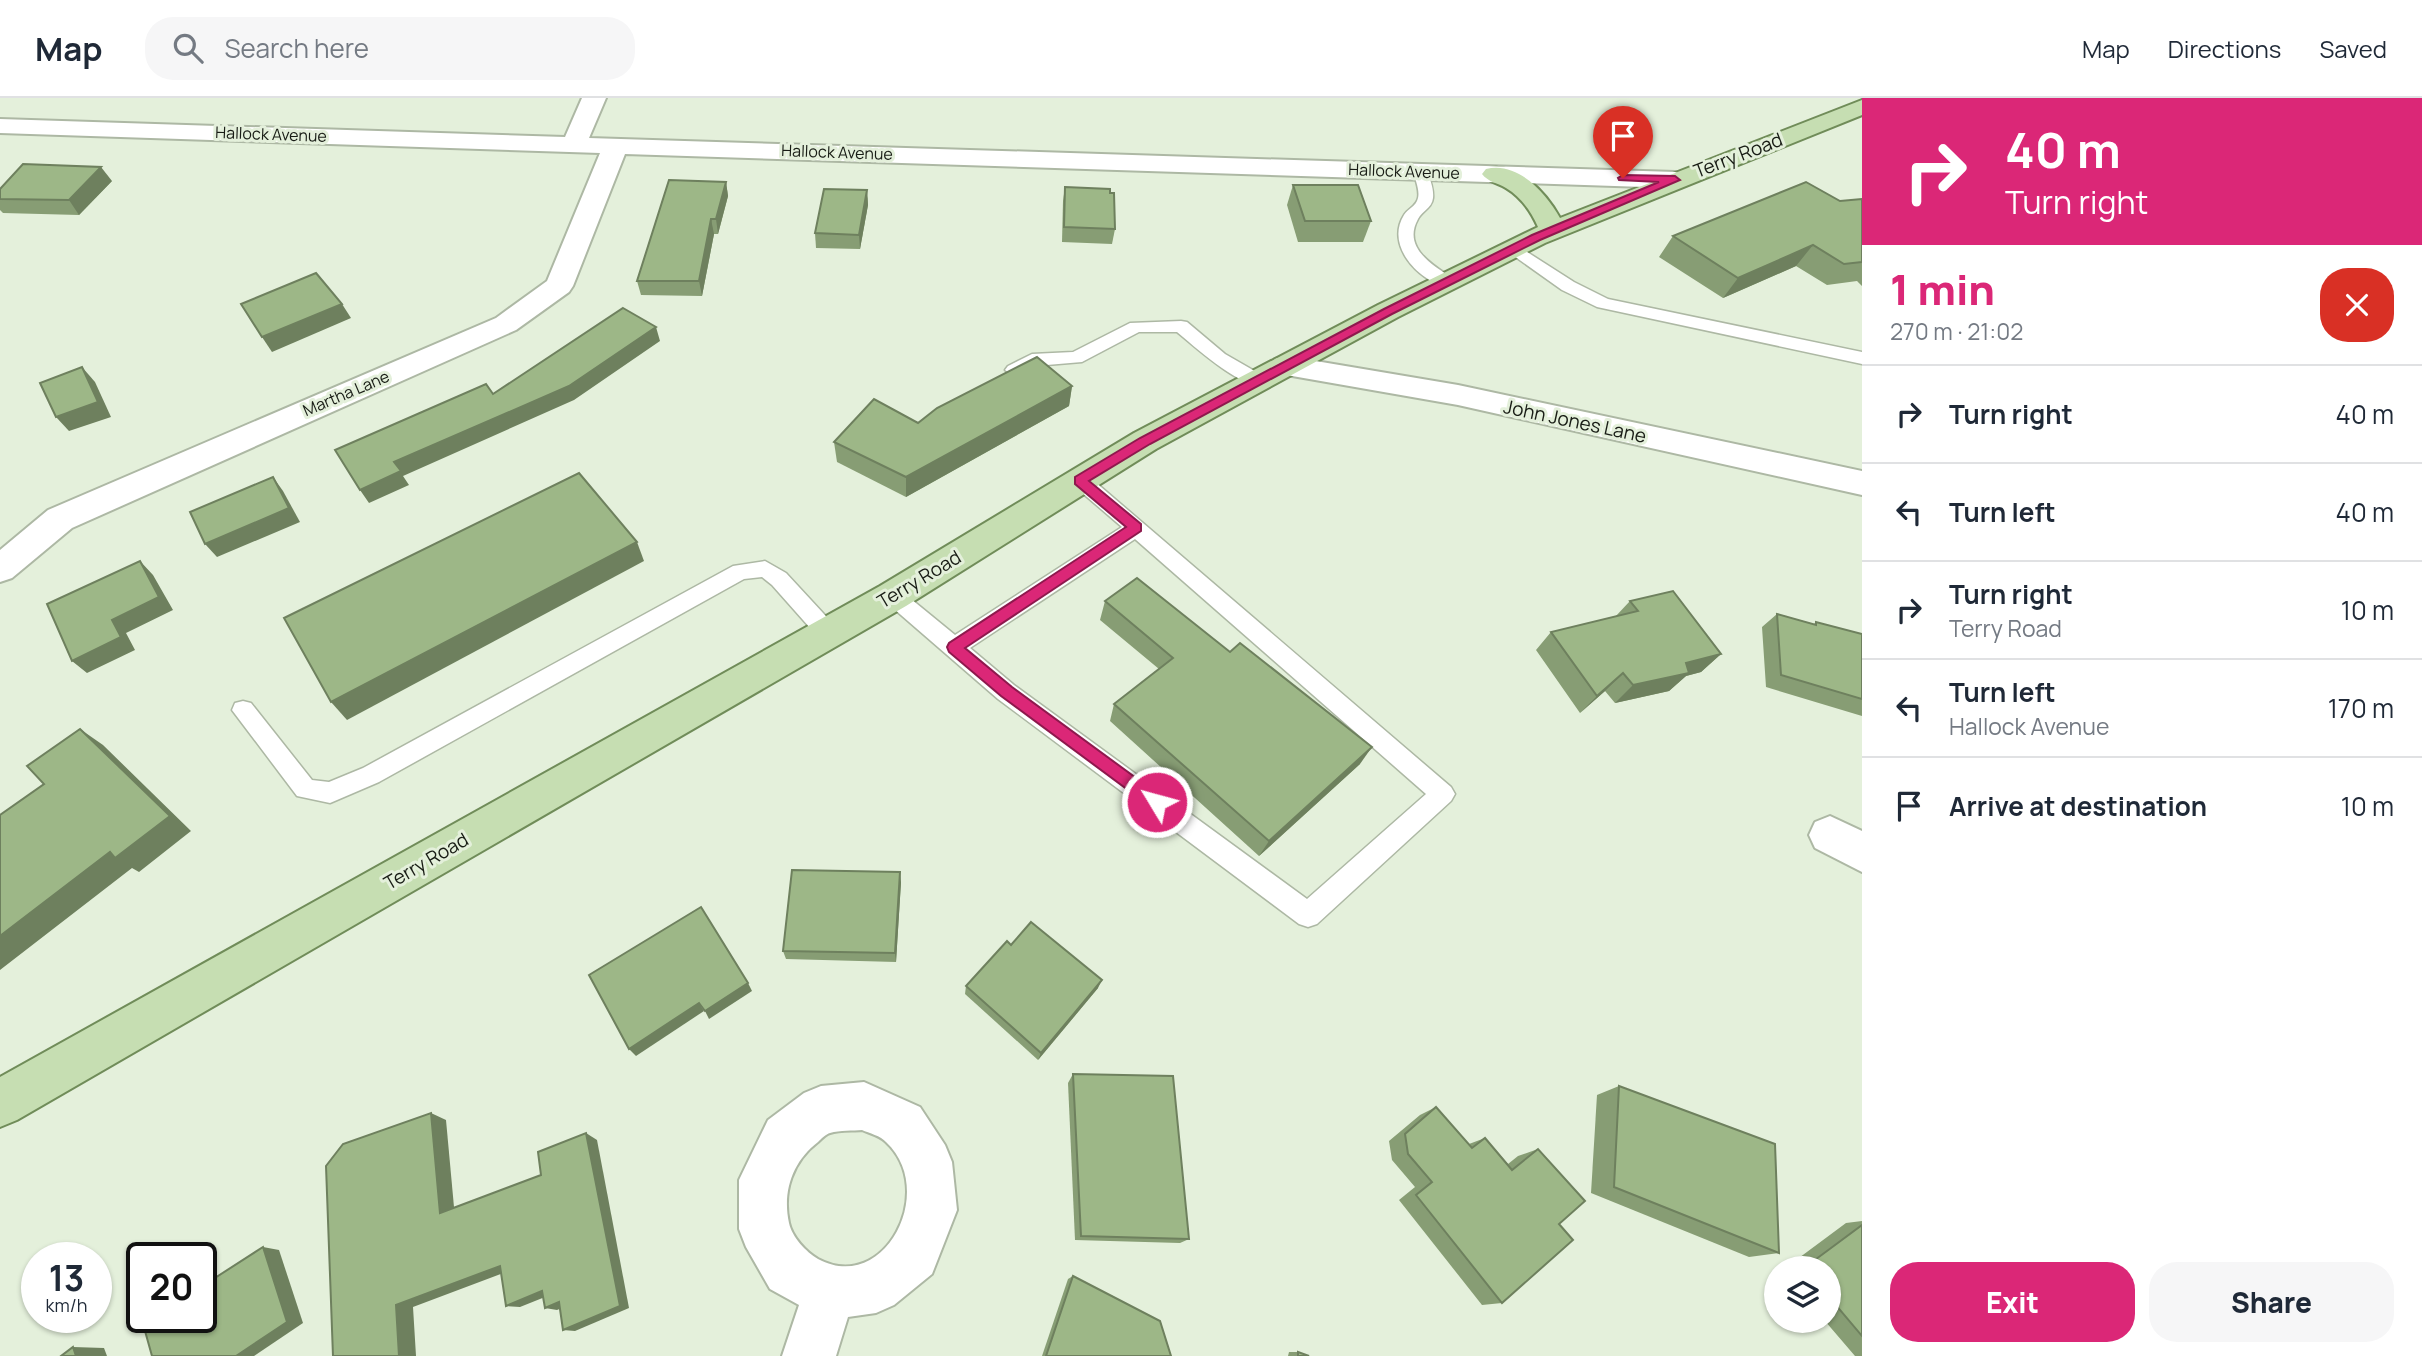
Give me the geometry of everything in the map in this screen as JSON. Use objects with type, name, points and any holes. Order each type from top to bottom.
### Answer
[{"type":"main road","name":"Terry Road","points":[[0,1102],[893,596],[1145,441],[1513,248],[1675,180],[1862,107]]},
{"type":"main road","points":[[1797,132],[1862,134]]},
{"type":"main road","points":[[1494,174],[1522,186],[1536,199],[1553,230]]},
{"type":"street","points":[[575,143],[594,98]]},
{"type":"street","name":"Hallock Avenue","points":[[0,126],[1675,180]]},
{"type":"street","name":"Martha Lane","points":[[0,569],[60,519],[506,324],[559,286],[615,145]]},
{"type":"street","name":"John Jones Lane","points":[[1273,373],[1458,395],[1862,483]]},
{"type":"street","points":[[809,1356],[829,1293]]},
{"type":"lane","points":[[1420,171],[1427,194],[1426,202],[1423,209],[1411,216],[1405,242],[1408,253],[1447,282]]},
{"type":"lane","points":[[1513,248],[1568,286],[1603,303],[1862,358]]},
{"type":"lane","points":[[998,379],[1032,360],[1076,358],[1136,327],[1181,326],[1219,358],[1273,373]]},
{"type":"lane","points":[[893,596],[1006,692],[1308,915],[1443,794],[1080,480]]},
{"type":"lane","points":[[954,647],[1136,528]]},
{"type":"lane","points":[[243,710],[305,789],[330,793],[371,775],[740,572],[765,569],[779,579],[827,632]]},
{"type":"building","points":[[23,164],[101,167],[69,200],[0,199],[0,189]]},
{"type":"building","points":[[669,180],[726,182],[716,219],[711,219],[699,281],[637,281]]},
{"type":"building","points":[[1806,182],[1840,201],[1862,199],[1862,262],[1844,264],[1813,245],[1738,278],[1673,236]]},
{"type":"building","points":[[1293,185],[1358,185],[1371,221],[1305,221]]},
{"type":"building","points":[[1065,187],[1110,189],[1110,193],[1114,193],[1115,229],[1064,227]]},
{"type":"building","points":[[824,189],[867,190],[859,235],[815,233]]},
{"type":"building","points":[[316,273],[342,304],[262,337],[241,304]]},
{"type":"building","points":[[623,308],[656,327],[569,386],[394,462],[401,471],[360,490],[335,450],[486,384],[493,394]]},
{"type":"building","points":[[1037,357],[1072,386],[906,477],[834,442],[874,399],[918,423],[937,408]]},
{"type":"building","points":[[82,367],[98,402],[56,417],[40,383]]},
{"type":"building","points":[[579,473],[637,542],[331,702],[284,618]]},
{"type":"building","points":[[273,477],[289,508],[205,544],[190,512]]},
{"type":"building","points":[[140,561],[159,597],[112,620],[121,637],[72,661],[47,604]]},
{"type":"building","points":[[1137,578],[1230,652],[1240,643],[1372,747],[1269,841],[1114,704],[1173,658],[1105,601]]},
{"type":"building","points":[[1673,591],[1721,654],[1686,663],[1689,673],[1633,685],[1623,673],[1597,696],[1551,632],[1638,611],[1630,601]]},
{"type":"building","points":[[1777,614],[1862,634],[1862,699],[1781,675]]},
{"type":"building","points":[[80,729],[170,816],[115,858],[110,852],[0,936],[0,815],[44,784],[27,766]]},
{"type":"building","points":[[792,870],[900,872],[895,953],[783,951]]},
{"type":"building","points":[[701,907],[748,983],[705,1011],[699,1003],[629,1049],[589,975]]},
{"type":"building","points":[[1031,922],[1102,980],[1041,1053],[966,986],[1007,941],[1011,945]]},
{"type":"building","points":[[1073,1074],[1173,1076],[1189,1239],[1081,1236]]},
{"type":"building","points":[[1619,1086],[1775,1144],[1779,1253],[1614,1187]]},
{"type":"building","points":[[1436,1107],[1472,1148],[1485,1138],[1512,1170],[1538,1149],[1585,1201],[1559,1224],[1573,1240],[1502,1303],[1416,1195],[1432,1182],[1408,1154],[1405,1134]]},
{"type":"building","points":[[431,1113],[440,1213],[541,1175],[538,1152],[586,1133],[620,1306],[563,1330],[559,1302],[545,1308],[542,1291],[506,1306],[500,1266],[396,1305],[399,1356],[333,1356],[326,1166],[343,1144]]},
{"type":"building","points":[[1862,1225],[1862,1336],[1841,1311],[1841,1256],[1820,1256]]},
{"type":"building","points":[[263,1247],[287,1322],[236,1356],[152,1356],[146,1333],[217,1333],[217,1277]]},
{"type":"building","points":[[1073,1276],[1160,1321],[1171,1356],[1046,1356]]},
{"type":"building","points":[[73,1347],[76,1356],[61,1356]]},
{"type":"route","points":[[1157,802],[1006,692],[954,647],[1136,528],[1080,480],[1145,441],[1388,311],[1536,237],[1675,180],[1623,178]]}]
